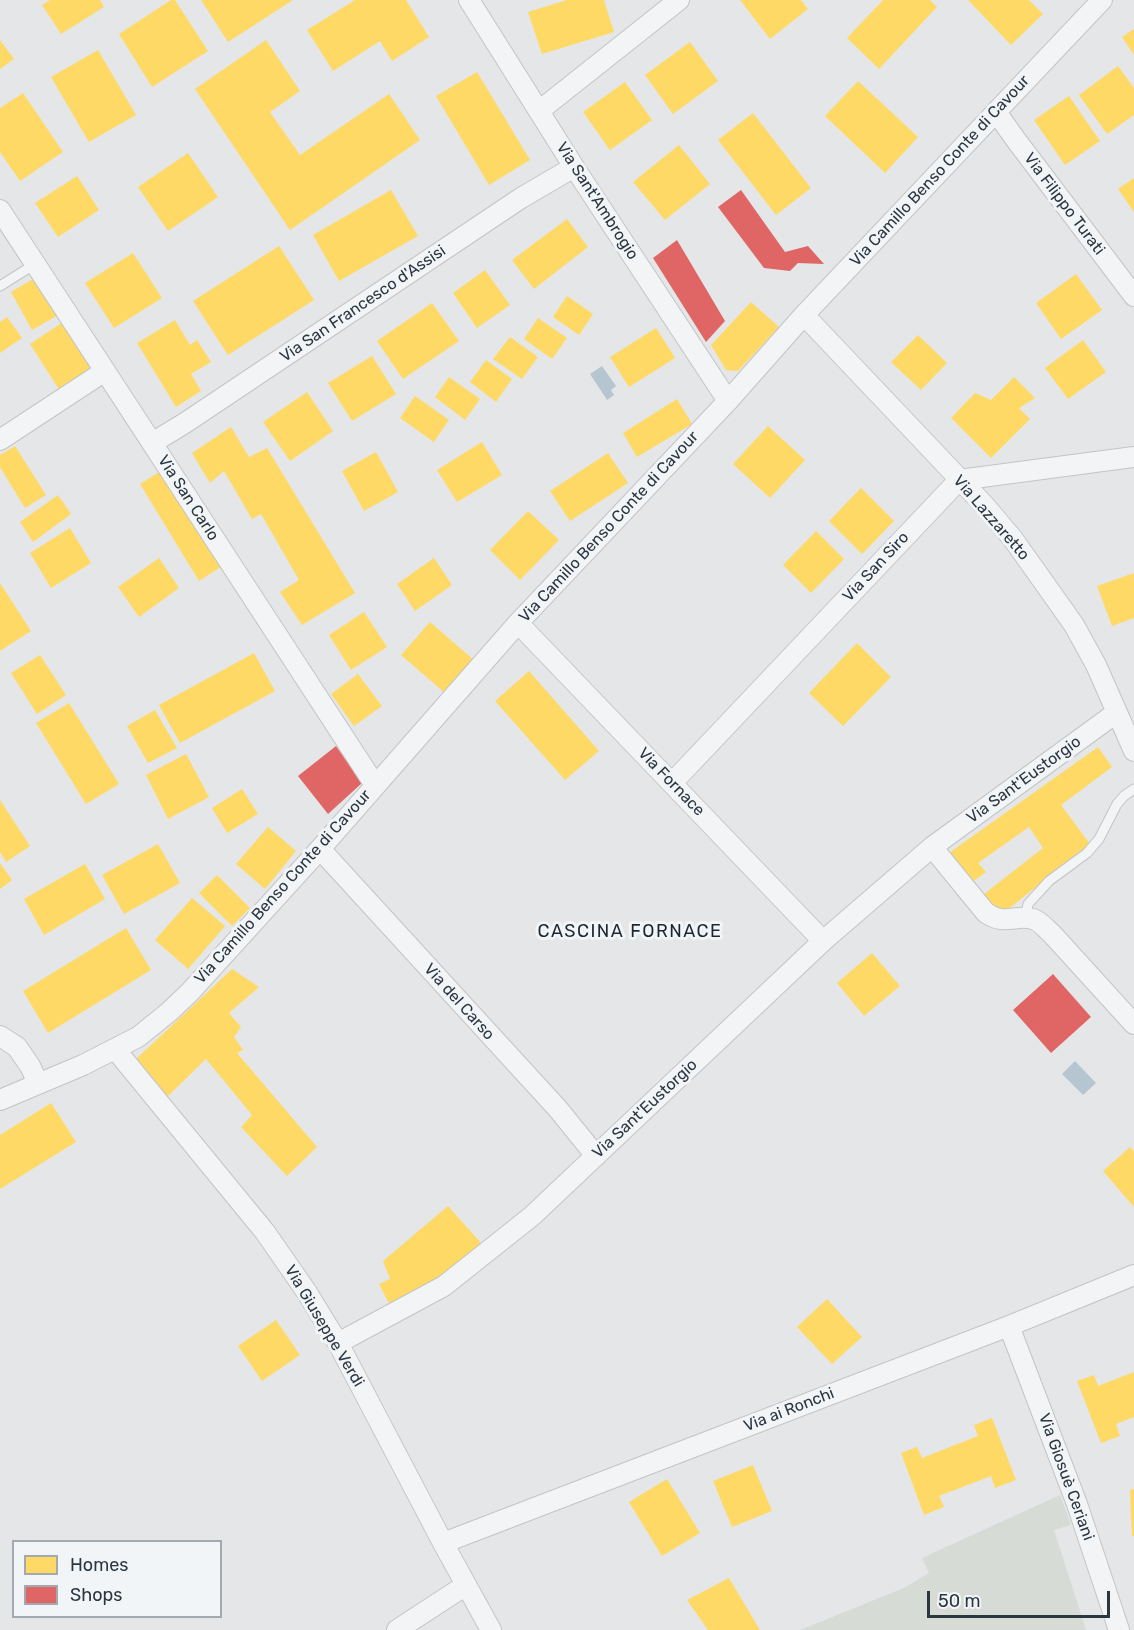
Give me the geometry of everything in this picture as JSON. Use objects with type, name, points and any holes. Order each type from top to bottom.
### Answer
[{"type":"street","name":"Via Sant'Ambrogio","points":[[469,0],[574,167],[728,401]]},
{"type":"street","points":[[539,111],[679,0]]},
{"type":"street","name":"Via Camillo Benso Conte di Cavour","points":[[0,1100],[116,1049],[138,1037],[170,1012],[320,849],[518,623],[1101,0]]},
{"type":"street","name":"Via Filippo Turati","points":[[996,112],[1029,159],[1134,296]]},
{"type":"street","name":"Via San Francesco d'Assisi","points":[[152,443],[521,198],[574,167]]},
{"type":"street","name":"Via San Carlo","points":[[0,210],[375,785]]},
{"type":"street","name":"Via Lazzaretto","points":[[804,315],[1014,539],[1074,625],[1096,665],[1134,751]]},
{"type":"street","points":[[0,440],[105,371]]},
{"type":"street","points":[[959,480],[1134,457]]},
{"type":"street","name":"Via San Siro","points":[[672,783],[959,480]]},
{"type":"street","name":"Via Fornace","points":[[518,623],[823,941]]},
{"type":"street","name":"Via Sant'Eustorgio","points":[[338,1343],[444,1286],[532,1216],[823,941],[932,847],[1116,712]]},
{"type":"street","points":[[932,847],[986,913],[1004,920],[1033,919],[1041,924],[1134,1024]]},
{"type":"street","name":"Via del Carso","points":[[320,849],[558,1109],[596,1156]]},
{"type":"street","points":[[0,1036],[17,1047],[38,1083]]},
{"type":"street","name":"Via Giuseppe Verdi","points":[[116,1049],[266,1232],[306,1291],[338,1343],[491,1630]]},
{"type":"street","name":"Via ai Ronchi","points":[[443,1543],[1010,1326],[1134,1275]]},
{"type":"street","name":"Via Giosuè Ceriani","points":[[1010,1326],[1077,1504],[1119,1630]]},
{"type":"street","points":[[397,1630],[466,1585]]},
{"type":"lane","points":[[0,286],[34,264]]},
{"type":"lane","points":[[1025,919],[1028,904],[1049,881],[1087,853],[1100,839],[1117,804],[1134,789]]},
{"type":"shaded area","points":[[602,366],[616,386],[611,390],[614,395],[607,400],[590,374]]},
{"type":"shaded area","points":[[1075,1061],[1096,1083],[1083,1095],[1062,1074]]},
{"type":"shaded area","points":[[1060,1495],[1071,1525],[1054,1530],[1086,1630],[800,1630],[904,1588],[929,1573],[922,1558]]},
{"type":"building: Homes","points":[[50,0],[100,0],[104,7],[61,34],[42,5]]},
{"type":"building: Homes","points":[[171,0],[175,0],[208,51],[152,87],[119,34]]},
{"type":"building: Homes","points":[[201,0],[293,0],[228,42]]},
{"type":"building: Homes","points":[[355,0],[406,0],[429,37],[392,61],[380,41],[333,71],[307,30]]},
{"type":"building: Homes","points":[[567,0],[604,0],[614,32],[542,54],[528,12]]},
{"type":"building: Homes","points":[[740,0],[801,0],[808,9],[770,39]]},
{"type":"building: Homes","points":[[883,0],[930,0],[937,7],[879,69],[847,38]]},
{"type":"building: Homes","points":[[968,0],[1029,0],[1043,14],[1011,45]]},
{"type":"building: Homes","points":[[1134,29],[1134,55],[1122,37]]},
{"type":"building: Homes","points":[[0,40],[14,59],[0,69]]},
{"type":"building: Homes","points":[[266,40],[300,91],[270,112],[300,155],[389,94],[420,140],[290,230],[195,89]]},
{"type":"building: Homes","points":[[690,42],[718,81],[673,114],[645,75]]},
{"type":"building: Homes","points":[[98,50],[136,115],[89,142],[51,77]]},
{"type":"building: Homes","points":[[1118,66],[1134,88],[1134,115],[1107,134],[1079,95]]},
{"type":"building: Homes","points":[[477,72],[530,160],[489,185],[436,96]]},
{"type":"building: Homes","points":[[858,81],[918,137],[885,173],[825,116]]},
{"type":"building: Homes","points":[[625,82],[652,120],[610,150],[583,112]]},
{"type":"building: Homes","points":[[23,93],[63,152],[20,181],[0,152],[0,108]]},
{"type":"building: Homes","points":[[1069,96],[1100,141],[1065,165],[1034,120]]},
{"type":"building: Homes","points":[[753,113],[811,188],[776,215],[718,140]]},
{"type":"building: Homes","points":[[679,145],[710,184],[665,220],[633,182]]},
{"type":"building: Homes","points":[[188,153],[218,197],[168,231],[138,187]]},
{"type":"building: Homes","points":[[77,176],[99,210],[58,237],[35,203]]},
{"type":"building: Homes","points":[[1134,178],[1134,212],[1118,189]]},
{"type":"building: Homes","points":[[391,190],[418,236],[339,281],[313,235]]},
{"type":"building: Homes","points":[[567,219],[588,247],[534,289],[512,260]]},
{"type":"building: Homes","points":[[279,246],[314,300],[228,355],[193,301]]},
{"type":"building: Homes","points":[[133,253],[162,298],[114,328],[85,283]]},
{"type":"building: Homes","points":[[485,270],[510,305],[477,328],[453,293]]},
{"type":"building: Homes","points":[[1076,274],[1102,310],[1061,339],[1036,303]]},
{"type":"building: Homes","points":[[38,276],[60,314],[32,330],[11,292]]},
{"type":"building: Homes","points":[[567,296],[593,314],[579,335],[553,317]]},
{"type":"building: Homes","points":[[751,302],[779,327],[738,371],[726,370],[711,345]]},
{"type":"building: Homes","points":[[432,303],[459,341],[403,379],[377,341]]},
{"type":"building: Homes","points":[[7,317],[22,338],[0,353],[0,322]]},
{"type":"building: Homes","points":[[538,318],[567,338],[552,359],[524,339]]},
{"type":"building: Homes","points":[[175,320],[190,345],[197,340],[211,362],[191,374],[201,391],[176,407],[137,343]]},
{"type":"building: Homes","points":[[63,322],[93,370],[60,391],[30,344]]},
{"type":"building: Homes","points":[[656,328],[675,358],[629,387],[610,357]]},
{"type":"building: Homes","points":[[918,335],[947,363],[921,390],[891,362]]},
{"type":"building: Homes","points":[[510,337],[538,357],[522,379],[493,359]]},
{"type":"building: Homes","points":[[1083,340],[1106,372],[1068,399],[1045,368]]},
{"type":"building: Homes","points":[[372,356],[396,394],[352,421],[328,383]]},
{"type":"building: Homes","points":[[486,360],[512,379],[496,402],[470,382]]},
{"type":"building: Homes","points":[[449,377],[480,399],[465,420],[435,397]]},
{"type":"building: Homes","points":[[1014,377],[1035,398],[1019,408],[1030,419],[991,458],[951,418],[975,393],[991,400]]},
{"type":"building: Homes","points":[[307,392],[333,431],[290,461],[263,422]]},
{"type":"building: Homes","points":[[415,396],[449,420],[434,442],[400,418]]},
{"type":"building: Homes","points":[[677,399],[692,424],[637,457],[623,433]]},
{"type":"building: Homes","points":[[768,426],[805,460],[770,498],[733,464]]},
{"type":"building: Homes","points":[[231,427],[249,457],[267,448],[355,593],[302,625],[280,592],[299,580],[261,514],[252,519],[224,471],[210,483],[192,453]]},
{"type":"building: Homes","points":[[482,442],[502,475],[457,502],[437,470]]},
{"type":"building: Homes","points":[[15,446],[46,495],[25,508],[0,467],[0,455]]},
{"type":"building: Homes","points":[[376,452],[398,492],[364,511],[342,471]]},
{"type":"building: Homes","points":[[608,453],[628,483],[570,521],[550,491]]},
{"type":"building: Homes","points":[[164,469],[224,565],[199,581],[140,484]]},
{"type":"building: Homes","points":[[861,488],[894,521],[862,554],[829,521]]},
{"type":"building: Homes","points":[[58,495],[71,514],[33,542],[20,522]]},
{"type":"building: Homes","points":[[528,511],[559,540],[520,580],[490,550]]},
{"type":"building: Homes","points":[[70,528],[91,563],[51,588],[30,553]]},
{"type":"building: Homes","points":[[816,531],[844,559],[811,593],[783,565]]},
{"type":"building: Homes","points":[[159,558],[179,588],[139,617],[118,587]]},
{"type":"building: Homes","points":[[434,558],[452,585],[415,611],[397,584]]},
{"type":"building: Homes","points":[[1134,573],[1134,618],[1112,626],[1097,586]]},
{"type":"building: Homes","points":[[0,583],[31,631],[0,651]]},
{"type":"building: Homes","points":[[364,612],[387,647],[351,670],[329,635]]},
{"type":"building: Homes","points":[[430,622],[475,661],[446,694],[401,655]]},
{"type":"building: Homes","points":[[857,643],[891,677],[843,726],[809,693]]},
{"type":"building: Homes","points":[[254,653],[275,691],[180,743],[159,705]]},
{"type":"building: Homes","points":[[40,655],[66,695],[37,714],[11,673]]},
{"type":"building: Homes","points":[[529,671],[599,751],[565,780],[495,701]]},
{"type":"building: Homes","points":[[358,674],[382,706],[354,726],[331,694]]},
{"type":"building: Homes","points":[[69,703],[119,784],[86,804],[36,723]]},
{"type":"building: Homes","points":[[155,710],[177,748],[148,763],[127,726]]},
{"type":"building: Homes","points":[[1098,747],[1112,767],[1061,805],[1090,844],[997,918],[984,894],[1043,848],[1029,827],[978,863],[986,872],[971,883],[949,853]]},
{"type":"building: Homes","points":[[186,754],[209,797],[168,819],[146,775]]},
{"type":"building: Homes","points":[[242,789],[258,814],[227,833],[212,808]]},
{"type":"building: Homes","points":[[0,800],[30,846],[6,862],[0,852]]},
{"type":"building: Homes","points":[[268,827],[296,851],[265,889],[236,864]]},
{"type":"building: Homes","points":[[158,844],[180,883],[124,914],[102,875]]},
{"type":"building: Homes","points":[[0,863],[12,880],[0,889]]},
{"type":"building: Homes","points":[[85,864],[105,899],[44,935],[24,899]]},
{"type":"building: Homes","points":[[217,875],[250,908],[232,926],[199,893]]},
{"type":"building: Homes","points":[[192,898],[225,926],[188,969],[155,940]]},
{"type":"building: Homes","points":[[126,928],[151,970],[48,1033],[23,991]]},
{"type":"building: Homes","points":[[872,953],[900,986],[864,1016],[837,983]]},
{"type":"building: Homes","points":[[232,969],[259,987],[229,1013],[241,1027],[234,1037],[243,1050],[237,1053],[317,1147],[287,1176],[241,1127],[252,1115],[206,1059],[165,1099],[135,1060]]},
{"type":"building: Homes","points":[[51,1103],[76,1142],[0,1189],[0,1135]]},
{"type":"building: Homes","points":[[1130,1147],[1134,1152],[1134,1207],[1103,1171]]},
{"type":"building: Homes","points":[[448,1206],[481,1243],[444,1277],[392,1309],[379,1284],[390,1279],[383,1261]]},
{"type":"building: Homes","points":[[827,1299],[862,1337],[832,1364],[797,1327]]},
{"type":"building: Homes","points":[[276,1320],[300,1355],[262,1381],[238,1346]]},
{"type":"building: Homes","points":[[1134,1372],[1134,1417],[1116,1424],[1120,1436],[1101,1443],[1077,1381],[1094,1375],[1098,1386]]},
{"type":"building: Homes","points":[[992,1418],[1016,1480],[995,1488],[991,1476],[939,1496],[944,1507],[924,1515],[901,1453],[917,1447],[922,1458],[978,1436],[974,1425]]},
{"type":"building: Homes","points":[[753,1465],[772,1511],[732,1527],[713,1481]]},
{"type":"building: Homes","points":[[667,1479],[700,1533],[662,1556],[629,1502]]},
{"type":"building: Homes","points":[[1134,1489],[1134,1536],[1132,1536],[1130,1490]]},
{"type":"building: Homes","points":[[729,1578],[760,1630],[708,1630],[687,1600]]},
{"type":"building: Shops","points":[[741,190],[785,252],[808,246],[824,264],[798,263],[790,271],[764,268],[718,207]]},
{"type":"building: Shops","points":[[677,240],[725,321],[706,342],[653,258]]},
{"type":"building: Shops","points":[[336,746],[362,783],[328,814],[298,776]]},
{"type":"building: Shops","points":[[1053,974],[1091,1017],[1051,1053],[1013,1010]]},
{"type":"district","name":"CASCINA FORNACE","points":[[630,932]]}]
